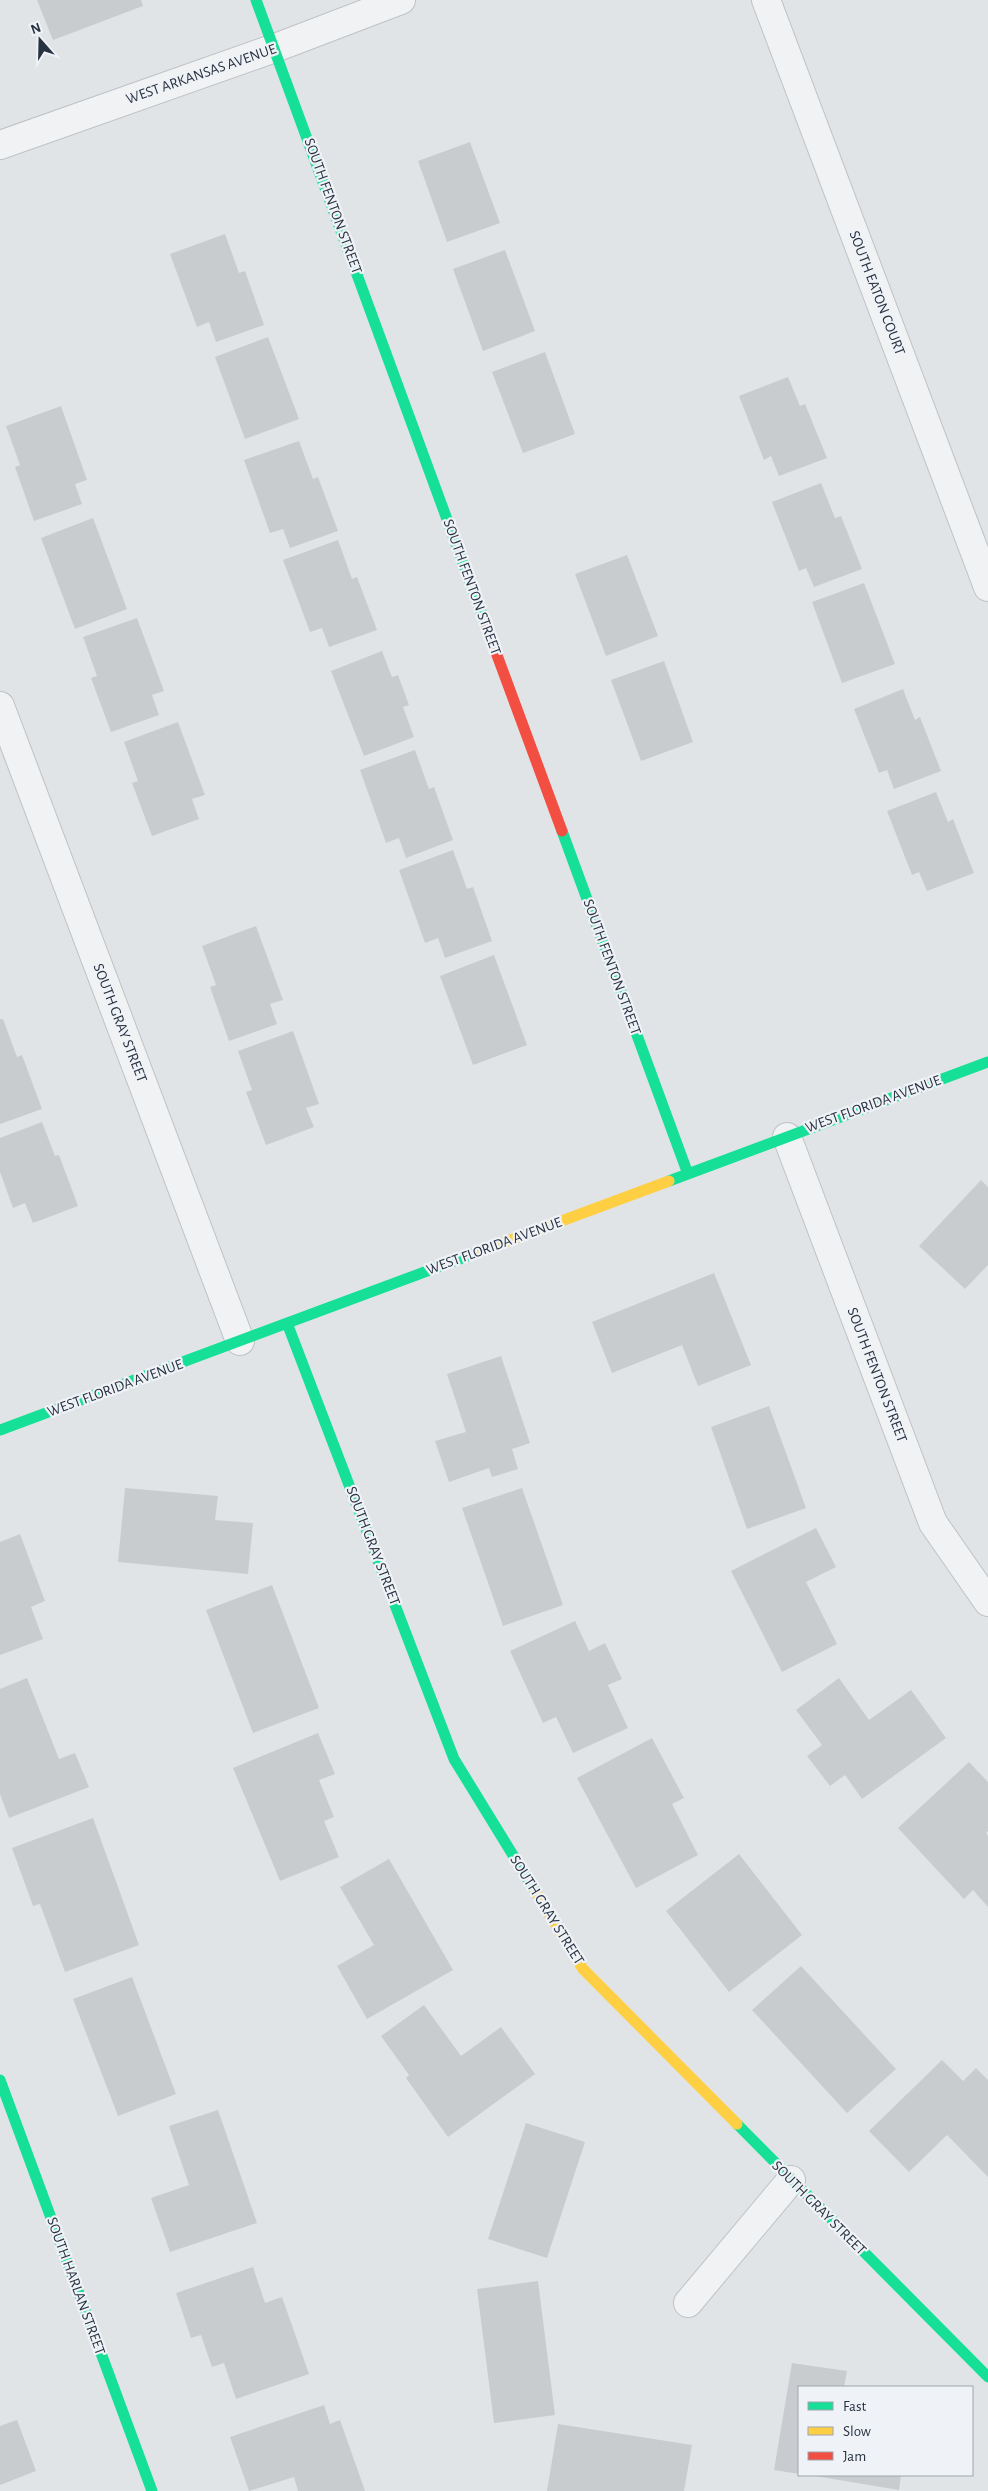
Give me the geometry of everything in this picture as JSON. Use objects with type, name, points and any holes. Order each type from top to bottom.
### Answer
[{"type":"street","name":"SOUTH FENTON STREET","points":[[256,0],[688,1174]]},
{"type":"street","name":"WEST ARKANSAS AVENUE","points":[[0,145],[275,48],[401,0]]},
{"type":"street","name":"SOUTH EATON COURT","points":[[766,0],[988,587]]},
{"type":"street","name":"SOUTH GRAY STREET","points":[[0,706],[240,1341]]},
{"type":"street","name":"WEST FLORIDA AVENUE","points":[[0,1430],[988,1062]]},
{"type":"street","name":"SOUTH FENTON STREET","points":[[787,1137],[933,1523],[988,1602]]},
{"type":"street","name":"SOUTH GRAY STREET","points":[[287,1323],[454,1759],[583,1969],[988,2377]]},
{"type":"street","name":"SOUTH HARLAN STREET","points":[[0,2080],[152,2491]]},
{"type":"street","points":[[688,2303],[791,2180]]},
{"type":"building","points":[[37,0],[141,0],[143,6],[53,40]]},
{"type":"building","points":[[470,142],[500,223],[447,242],[418,161]]},
{"type":"building","points":[[225,234],[239,273],[245,271],[264,325],[216,342],[209,322],[197,327],[170,254]]},
{"type":"building","points":[[505,250],[535,331],[483,351],[453,269]]},
{"type":"building","points":[[268,337],[299,419],[245,439],[215,357]]},
{"type":"building","points":[[545,352],[575,434],[523,453],[492,372]]},
{"type":"building","points":[[788,377],[800,406],[805,404],[827,458],[779,476],[771,456],[764,460],[739,396]]},
{"type":"building","points":[[61,406],[87,480],[75,484],[82,504],[34,521],[15,467],[20,465],[6,426]]},
{"type":"building","points":[[299,441],[313,479],[318,477],[338,531],[290,548],[283,529],[270,533],[244,460]]},
{"type":"building","points":[[821,483],[835,518],[841,516],[862,569],[814,587],[806,568],[799,571],[772,502]]},
{"type":"building","points":[[93,518],[127,609],[75,629],[41,538]]},
{"type":"building","points":[[338,540],[352,579],[357,577],[377,630],[329,647],[322,628],[310,632],[283,560]]},
{"type":"building","points":[[627,555],[658,636],[606,656],[575,574]]},
{"type":"building","points":[[864,583],[895,664],[842,683],[812,602]]},
{"type":"building","points":[[137,618],[164,691],[152,695],[159,715],[111,732],[91,678],[97,676],[83,637]]},
{"type":"building","points":[[382,651],[392,677],[398,675],[409,705],[403,707],[414,737],[364,756],[331,671]]},
{"type":"building","points":[[664,661],[693,742],[641,761],[611,680]]},
{"type":"building","points":[[903,689],[915,720],[920,717],[941,771],[894,789],[887,770],[879,773],[854,709]]},
{"type":"building","points":[[178,722],[205,795],[192,799],[199,819],[152,836],[132,783],[138,781],[124,742]]},
{"type":"building","points":[[415,750],[429,789],[434,787],[453,840],[406,858],[399,838],[386,843],[360,770]]},
{"type":"building","points":[[936,792],[948,822],[953,819],[974,873],[927,891],[919,872],[912,875],[887,811]]},
{"type":"building","points":[[453,850],[467,889],[473,887],[492,941],[445,958],[438,938],[425,943],[399,870]]},
{"type":"building","points":[[256,926],[283,1000],[270,1004],[277,1024],[229,1041],[210,987],[216,985],[202,946]]},
{"type":"building","points":[[494,955],[527,1045],[473,1065],[440,976]]},
{"type":"building","points":[[0,1019],[3,1019],[17,1057],[22,1055],[42,1109],[0,1124]]},
{"type":"building","points":[[293,1031],[319,1104],[306,1108],[314,1127],[266,1145],[246,1092],[252,1090],[238,1051]]},
{"type":"building","points":[[42,1122],[55,1156],[59,1155],[78,1206],[33,1223],[25,1203],[13,1208],[0,1172],[0,1138]]},
{"type":"building","points":[[981,1180],[988,1187],[988,1265],[965,1289],[919,1246]]},
{"type":"building","points":[[714,1273],[751,1365],[698,1386],[682,1345],[612,1373],[592,1322]]},
{"type":"building","points":[[501,1356],[530,1443],[512,1449],[518,1469],[492,1477],[489,1468],[449,1482],[435,1441],[466,1432],[447,1374]]},
{"type":"building","points":[[769,1406],[806,1508],[747,1529],[711,1427]]},
{"type":"building","points":[[125,1488],[218,1496],[215,1520],[253,1523],[248,1574],[118,1562]]},
{"type":"building","points":[[522,1488],[563,1605],[503,1626],[462,1508]]},
{"type":"building","points":[[816,1528],[836,1567],[806,1582],[837,1644],[782,1672],[731,1571]]},
{"type":"building","points":[[20,1534],[45,1601],[31,1607],[43,1639],[0,1655],[0,1542]]},
{"type":"building","points":[[272,1585],[319,1708],[253,1733],[206,1610]]},
{"type":"building","points":[[575,1621],[589,1651],[605,1643],[622,1679],[608,1685],[628,1728],[573,1753],[556,1717],[543,1723],[510,1651]]},
{"type":"building","points":[[27,1678],[59,1759],[75,1753],[89,1787],[9,1818],[0,1794],[0,1689]]},
{"type":"building","points":[[839,1678],[869,1720],[911,1690],[946,1738],[862,1799],[845,1775],[830,1786],[807,1756],[822,1745],[796,1710]]},
{"type":"building","points":[[318,1733],[335,1774],[319,1780],[334,1817],[324,1821],[339,1857],[280,1881],[233,1768]]},
{"type":"building","points":[[652,1738],[684,1798],[672,1804],[698,1855],[636,1888],[577,1778]]},
{"type":"building","points":[[969,1762],[988,1782],[988,1831],[986,1833],[988,1836],[988,1907],[973,1890],[964,1899],[898,1828]]},
{"type":"building","points":[[93,1818],[139,1945],[65,1972],[40,1904],[33,1906],[12,1848]]},
{"type":"building","points":[[739,1854],[802,1935],[729,1992],[666,1911]]},
{"type":"building","points":[[389,1859],[453,1970],[367,2019],[337,1966],[374,1945],[340,1887]]},
{"type":"building","points":[[801,1966],[896,2069],[847,2113],[752,2010]]},
{"type":"building","points":[[132,1977],[176,2094],[118,2116],[73,1999]]},
{"type":"building","points":[[424,2005],[461,2056],[501,2027],[535,2074],[448,2137],[406,2078],[409,2075],[381,2036]]},
{"type":"building","points":[[942,2060],[963,2081],[976,2068],[988,2080],[988,2177],[947,2135],[909,2172],[869,2131]]},
{"type":"building","points":[[218,2110],[257,2223],[170,2252],[151,2198],[189,2185],[169,2126]]},
{"type":"building","points":[[526,2123],[585,2142],[547,2258],[488,2239]]},
{"type":"building","points":[[253,2267],[265,2303],[282,2297],[309,2374],[236,2399],[224,2363],[212,2367],[201,2335],[191,2338],[176,2293]]},
{"type":"building","points":[[538,2281],[555,2415],[494,2423],[477,2289]]},
{"type":"building","points":[[792,2363],[847,2371],[844,2386],[798,2386],[798,2474],[774,2470]]},
{"type":"building","points":[[324,2405],[330,2424],[340,2420],[365,2491],[298,2491],[294,2477],[249,2491],[230,2437]]},
{"type":"building","points":[[17,2420],[36,2471],[0,2485],[0,2426]]},
{"type":"building","points":[[558,2424],[692,2445],[684,2491],[547,2491]]},
{"type":"building","points":[[815,2476],[901,2476],[899,2490]]},
{"type":"traffic: fast","points":[[256,0],[487,628]]},
{"type":"traffic: fast","points":[[562,831],[688,1174]]},
{"type":"traffic: fast","points":[[669,1181],[988,1062]]},
{"type":"traffic: fast","points":[[0,1430],[481,1251]]},
{"type":"traffic: fast","points":[[287,1323],[454,1759],[535,1891]]},
{"type":"traffic: fast","points":[[0,2080],[152,2491]]},
{"type":"traffic: fast","points":[[737,2124],[988,2377]]},
{"type":"traffic: slow","points":[[481,1251],[669,1181]]},
{"type":"traffic: slow","points":[[535,1891],[583,1969],[737,2124]]},
{"type":"traffic: jam","points":[[487,628],[562,831]]}]
